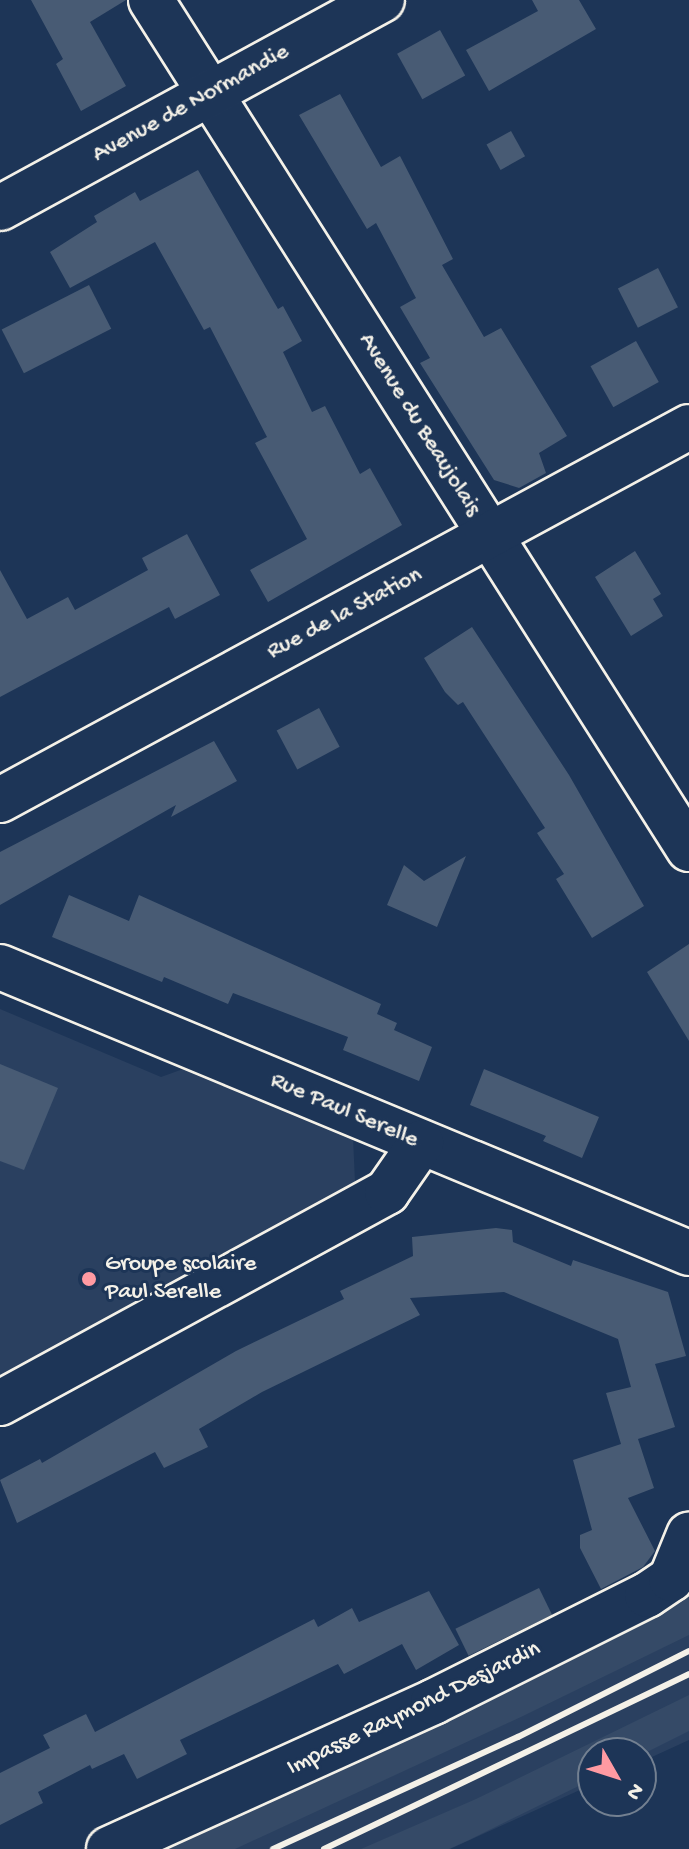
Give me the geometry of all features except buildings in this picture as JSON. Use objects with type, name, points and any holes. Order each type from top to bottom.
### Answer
[{"type":"street","name":"Avenue du Beaujolais","points":[[151,0],[689,849]]},
{"type":"street","name":"Avenue de Normandie","points":[[0,208],[382,0]]},
{"type":"street","name":"Rue de la Station","points":[[0,800],[689,427]]},
{"type":"street","name":"Rue Paul Serelle","points":[[0,967],[689,1253]]},
{"type":"street","points":[[0,1403],[387,1192],[421,1143]]},
{"type":"street","name":"Impasse Raymond Desjardin","points":[[109,1849],[418,1708],[647,1595],[671,1579],[689,1535]]},
{"type":"shaded area","name":"Groupe scolaire Paul Serelle","points":[[0,1009],[161,1077],[186,1068],[353,1137],[355,1182],[0,1376]]},
{"type":"shaded area","points":[[689,1592],[689,1635],[523,1716],[235,1849],[145,1849],[509,1682]]},
{"type":"shaded area","points":[[689,1596],[689,1740],[657,1755],[657,1737],[577,1737],[577,1791],[450,1849],[145,1849]]},
{"type":"shaded area","points":[[689,1695],[689,1731],[657,1747],[657,1737],[603,1737]]},
{"type":"shaded area","points":[[577,1750],[577,1787],[469,1840],[449,1849],[361,1849],[476,1799]]},
{"type":"railway","points":[[273,1849],[518,1737],[689,1651]]},
{"type":"railway","points":[[324,1849],[689,1674]]},
{"type":"place","name":"Groupe scolaire Paul Serelle","points":[[89,1279]]}]
